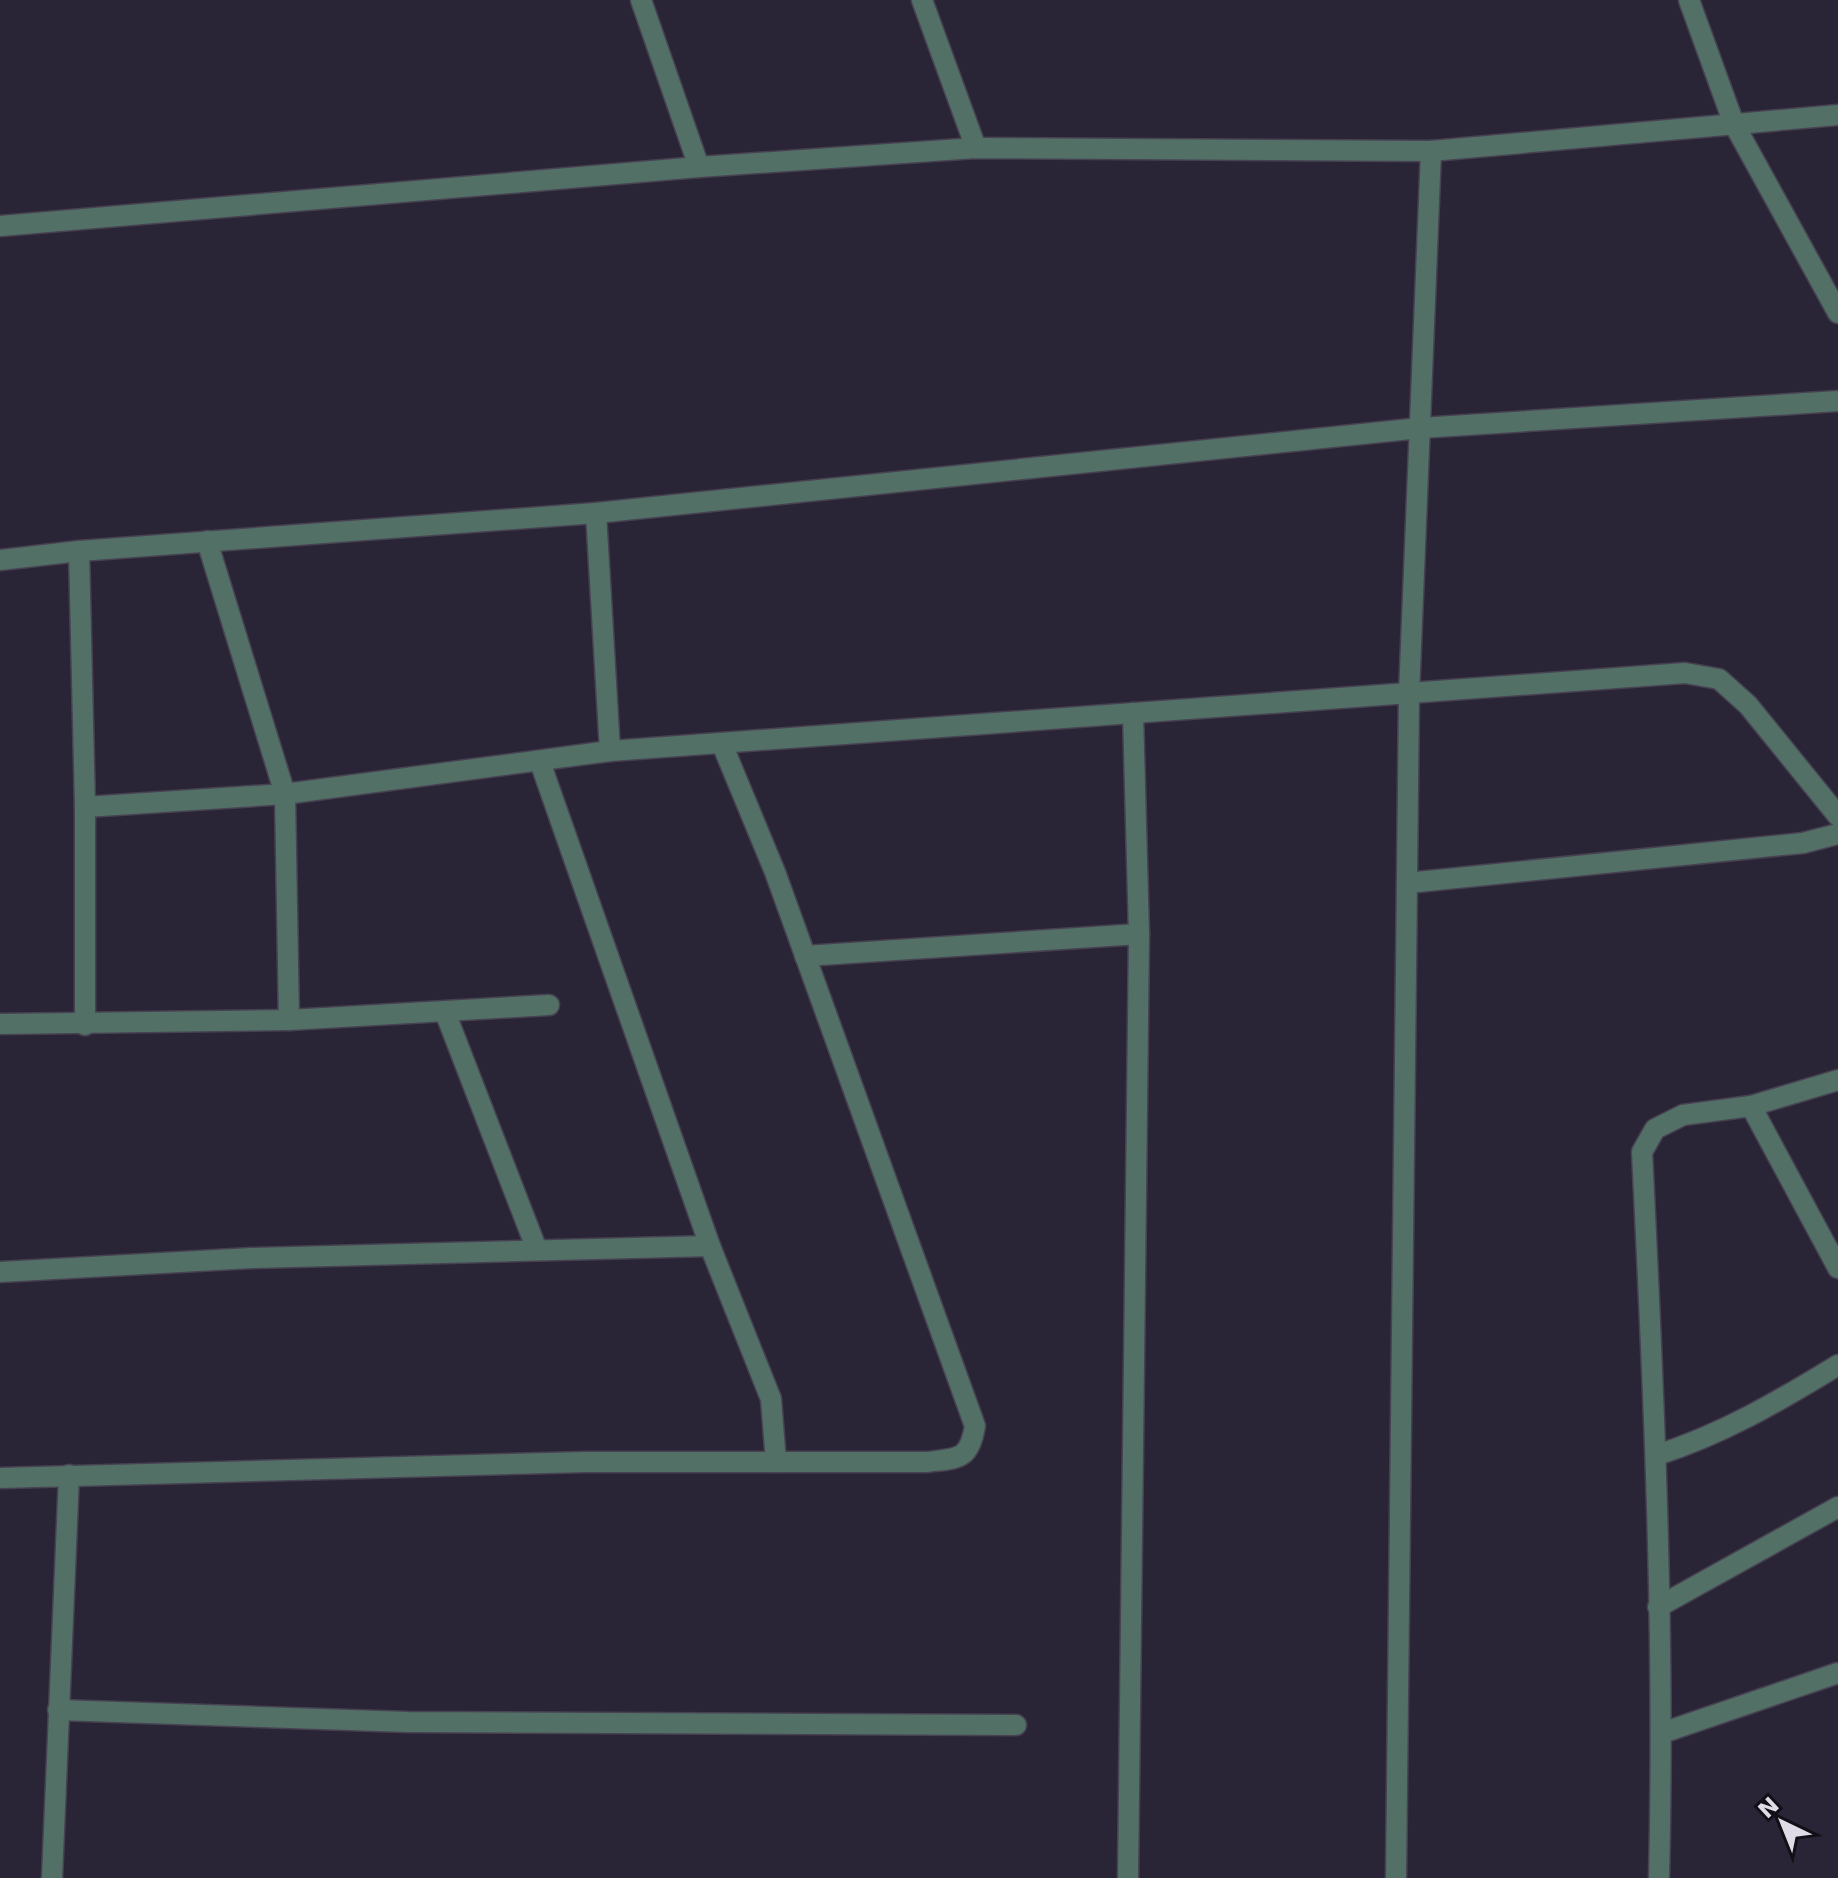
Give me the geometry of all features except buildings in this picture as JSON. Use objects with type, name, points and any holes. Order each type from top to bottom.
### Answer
[{"type":"street","points":[[641,0],[699,167]]},
{"type":"street","points":[[922,0],[976,148]]},
{"type":"street","points":[[1689,0],[1734,124],[1838,313]]},
{"type":"street","points":[[0,226],[699,167],[976,148],[1431,151],[1838,115]]},
{"type":"street","points":[[1396,1878],[1409,695],[1431,151]]},
{"type":"street","points":[[0,560],[79,551],[596,513],[1420,428],[1838,401]]},
{"type":"street","points":[[596,513],[610,751]]},
{"type":"street","points":[[207,541],[285,794],[289,1020]]},
{"type":"street","points":[[79,551],[85,807],[85,1025]]},
{"type":"street","points":[[85,807],[285,794],[610,751],[1685,673],[1719,679],[1748,705],[1838,816]]},
{"type":"street","points":[[1128,1878],[1139,934],[1133,713]]},
{"type":"street","points":[[0,1478],[585,1462],[927,1462],[960,1458],[971,1446],[975,1426],[805,956],[722,744]]},
{"type":"street","points":[[540,762],[710,1246],[771,1399],[776,1462]]},
{"type":"street","points":[[1407,883],[1803,843],[1838,834]]},
{"type":"street","points":[[805,956],[1139,934]]},
{"type":"street","points":[[0,1024],[289,1020],[549,1005]]},
{"type":"street","points":[[445,1012],[537,1250]]},
{"type":"street","points":[[1659,1878],[1662,1733],[1657,1455],[1642,1152],[1655,1129],[1683,1115],[1751,1106],[1838,1080]]},
{"type":"street","points":[[1751,1106],[1838,1268]]},
{"type":"street","points":[[0,1272],[252,1258],[710,1246]]},
{"type":"street","points":[[1657,1455],[1704,1441],[1752,1418],[1838,1365]]},
{"type":"street","points":[[52,1878],[69,1475]]},
{"type":"street","points":[[1658,1607],[1838,1507]]},
{"type":"street","points":[[1662,1733],[1838,1673]]},
{"type":"street","points":[[58,1710],[408,1722],[1016,1725]]}]
